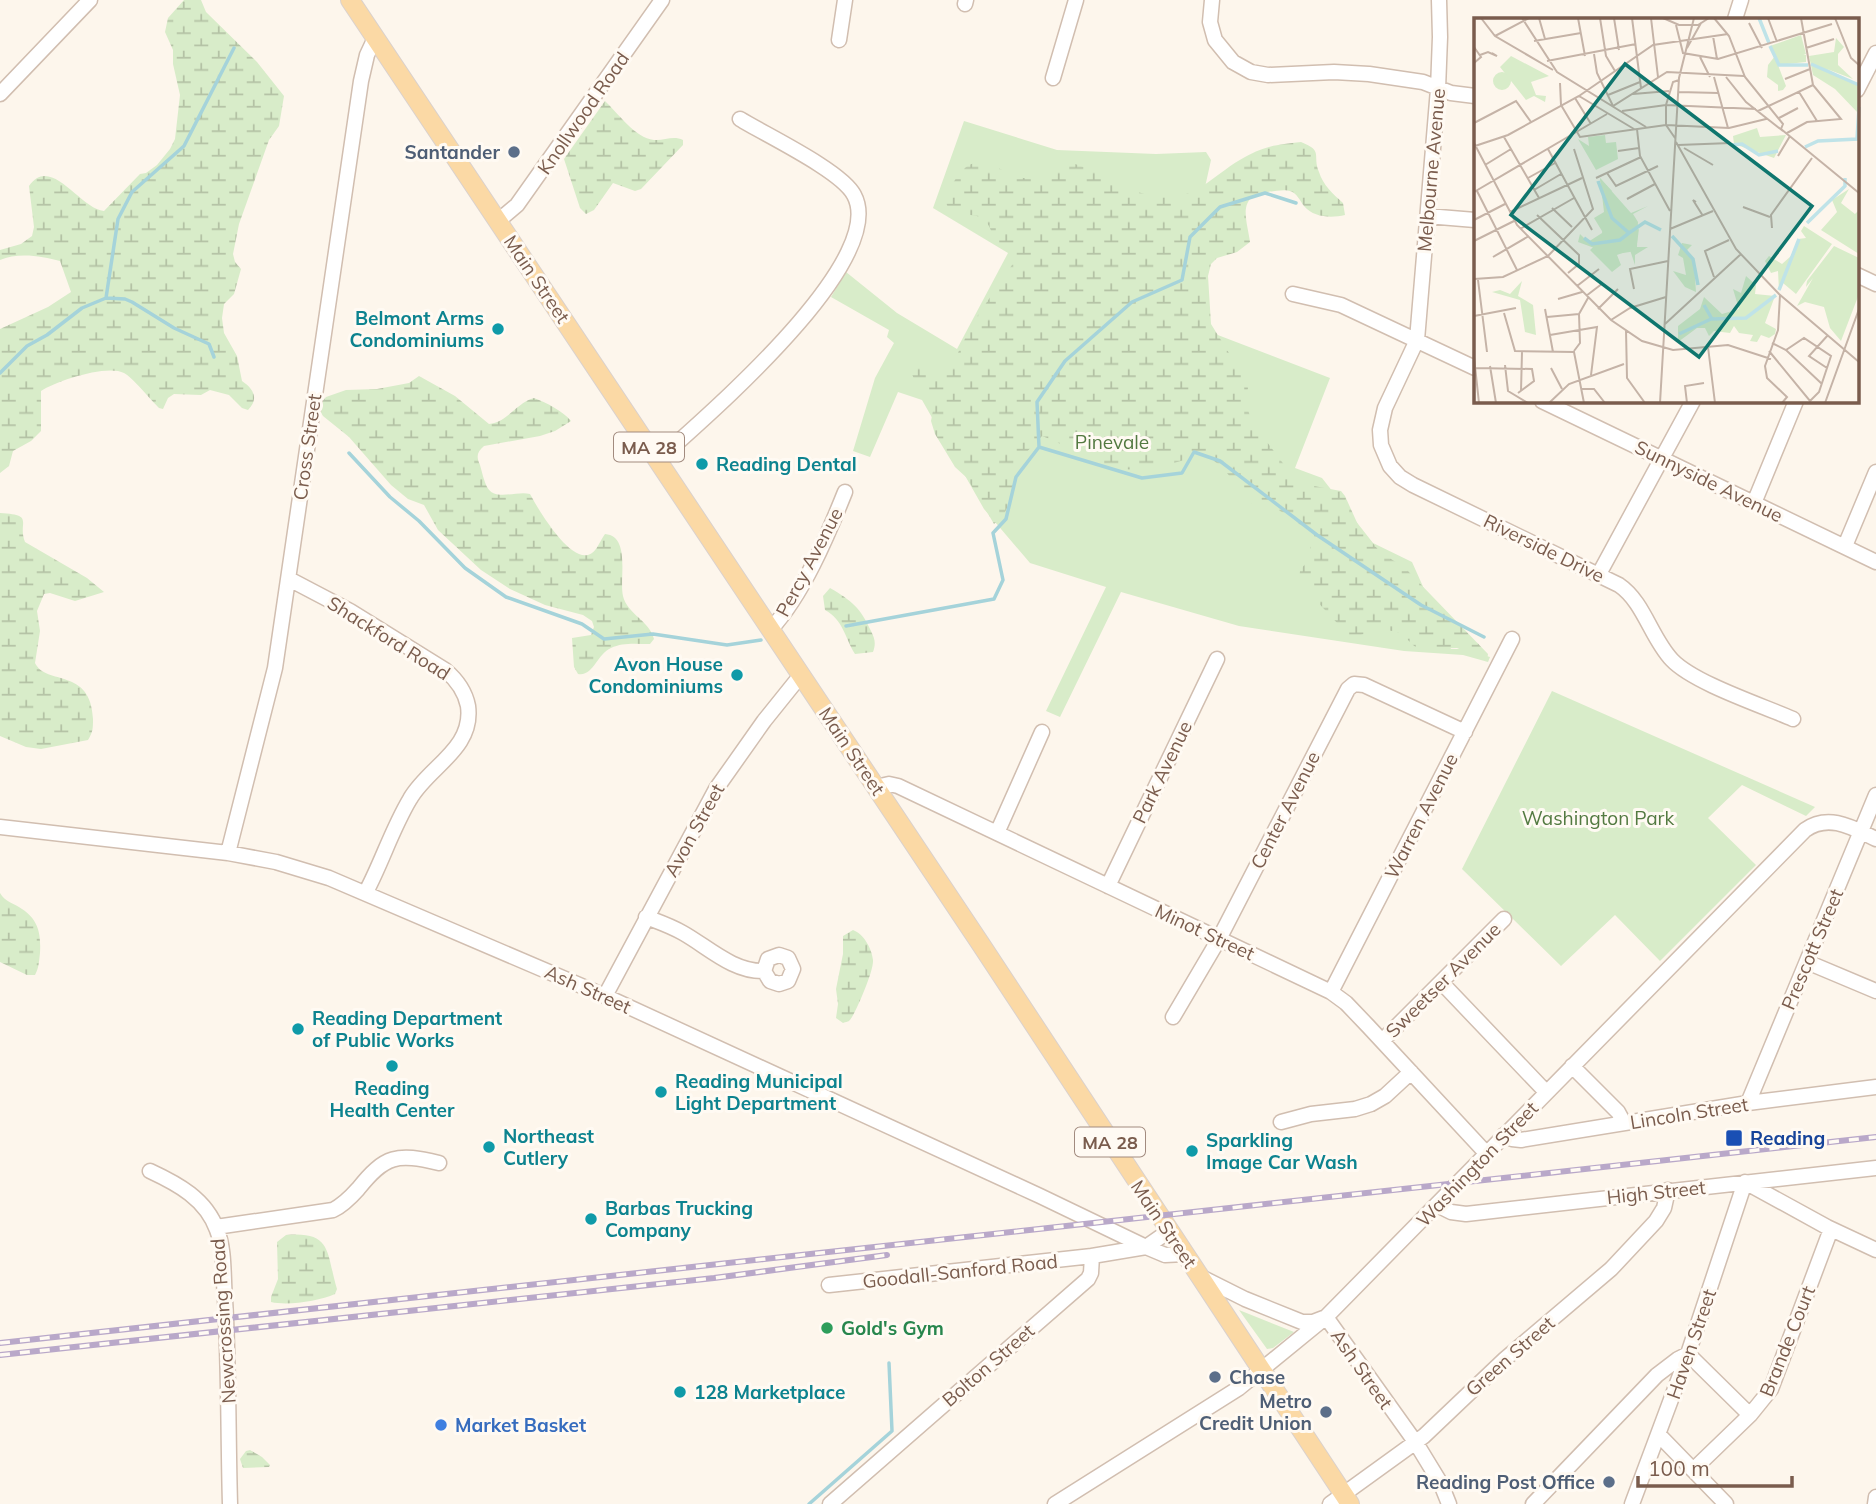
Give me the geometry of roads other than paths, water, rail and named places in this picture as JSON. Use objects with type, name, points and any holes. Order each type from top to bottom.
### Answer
[{"type":"main road","name":"Main Street","points":[[350,0],[1185,1254],[1341,1501]]},
{"type":"street","points":[[0,94],[90,0]]},
{"type":"street","name":"Knollwood Road","points":[[498,221],[518,204],[662,0]]},
{"type":"street","points":[[839,40],[845,0]]},
{"type":"street","points":[[1053,78],[1076,0]]},
{"type":"street","points":[[1212,0],[1210,22],[1215,40],[1233,62],[1251,72],[1268,75],[1323,72],[1369,74],[1423,82],[1455,94],[1474,96]]},
{"type":"street","name":"Melbourne Avenue","points":[[1417,340],[1438,89],[1439,0]]},
{"type":"street","points":[[1735,18],[1741,0]]},
{"type":"street","name":"Cross Street","points":[[228,853],[275,668],[361,80],[367,55],[375,38]]},
{"type":"street","points":[[1858,88],[1876,53]]},
{"type":"street","points":[[658,460],[790,335],[832,278],[857,230],[858,204],[847,185],[836,175],[740,119]]},
{"type":"street","points":[[1427,216],[1474,220]]},
{"type":"street","points":[[1858,275],[1876,284]]},
{"type":"street","points":[[1293,294],[1341,305],[1474,368]]},
{"type":"street","name":"Riverside Drive","points":[[1417,340],[1381,423],[1381,445],[1390,466],[1400,477],[1599,574],[1627,592],[1662,648],[1684,670],[1793,719]]},
{"type":"street","points":[[1599,574],[1692,402]]},
{"type":"street","points":[[1754,503],[1796,402]]},
{"type":"street","name":"Sunnyside Avenue","points":[[1552,403],[1876,562]]},
{"type":"street","points":[[1844,546],[1876,472]]},
{"type":"street","name":"Percy Avenue","points":[[771,629],[782,617],[796,593],[824,541],[845,492]]},
{"type":"street","name":"Shackford Road","points":[[289,579],[350,611],[445,670],[458,683],[467,702],[469,715],[465,734],[456,749],[423,780],[410,797],[366,892]]},
{"type":"street","name":"Warren Avenue","points":[[1331,992],[1512,639]]},
{"type":"street","name":"Park Avenue","points":[[1108,886],[1217,659]]},
{"type":"street","name":"Avon Street","points":[[605,996],[720,783],[801,675]]},
{"type":"street","name":"Center Avenue","points":[[1173,1017],[1219,939],[1345,692],[1354,684],[1364,685],[1465,732]]},
{"type":"street","points":[[997,833],[1042,732]]},
{"type":"street","name":"Minot Street","points":[[876,787],[896,785],[1331,992],[1346,1003],[1486,1153]]},
{"type":"street","name":"Prescott Street","points":[[1748,1103],[1876,795]]},
{"type":"street","name":"Washington Street","points":[[1055,1504],[1225,1398],[1326,1317],[1805,830],[1830,821],[1876,839]]},
{"type":"street","name":"Ash Street","points":[[0,827],[228,853],[295,867],[366,892],[605,996],[1146,1247],[1165,1255],[1185,1254]]},
{"type":"street","points":[[646,917],[683,933],[727,961],[751,970],[764,971]]},
{"type":"street","name":"Sweetser Avenue","points":[[1382,1041],[1504,919]]},
{"type":"street","points":[[1807,962],[1876,991]]},
{"type":"street","points":[[1441,982],[1546,1092]]},
{"type":"street","points":[[1572,1066],[1618,1112],[1624,1123]]},
{"type":"street","points":[[1281,1122],[1371,1104],[1385,1096],[1411,1072]]},
{"type":"street","name":"Lincoln Street","points":[[1504,1135],[1521,1140],[1748,1103],[1876,1087]]},
{"type":"street","points":[[216,1227],[333,1210],[349,1199],[376,1168],[393,1158],[409,1157],[439,1163]]},
{"type":"street","name":"High Street","points":[[1437,1205],[1451,1212],[1466,1214],[1876,1168]]},
{"type":"street","name":"Newcrossing Road","points":[[150,1171],[189,1191],[207,1211],[216,1227],[222,1251],[228,1358],[230,1504]]},
{"type":"street","points":[[1745,1182],[1876,1250]]},
{"type":"street","name":"Haven Street","points":[[1632,1504],[1688,1354],[1745,1182]]},
{"type":"street","name":"Green Street","points":[[1341,1501],[1416,1443],[1495,1367],[1630,1251],[1662,1212],[1668,1190]]},
{"type":"street","name":"Brande Court","points":[[1693,1470],[1766,1397],[1777,1375],[1831,1228]]},
{"type":"street","points":[[1092,1256],[1146,1247],[1169,1231]]},
{"type":"street","name":"Goodall-Sanford Road","points":[[829,1285],[1092,1256]]},
{"type":"street","name":"Bolton Street","points":[[830,1504],[1088,1278],[1092,1256]]},
{"type":"street","name":"Ash Street","points":[[1198,1275],[1245,1299],[1302,1322],[1313,1322],[1326,1317],[1416,1443],[1441,1484],[1449,1504]]},
{"type":"street","points":[[1533,1504],[1657,1375],[1688,1354],[1750,1415]]},
{"type":"street","points":[[1659,1435],[1726,1504]]},
{"type":"street","points":[[1875,1504],[1876,1497]]},
{"type":"waterway","points":[[106,298],[118,219],[132,192],[184,146],[234,48]]},
{"type":"waterway","points":[[1039,447],[1037,402],[1065,361],[1132,302],[1182,280],[1190,237],[1220,207],[1265,193],[1296,203]]},
{"type":"waterway","points":[[0,373],[27,346],[47,335],[82,308],[106,298],[132,302],[174,328],[209,344],[214,357]]},
{"type":"waterway","points":[[846,626],[994,599],[1003,580],[993,533],[1006,519],[1016,477],[1039,447],[1142,478],[1182,473],[1194,452],[1220,461],[1317,535],[1421,605],[1484,637]]},
{"type":"waterway","points":[[349,453],[390,497],[419,521],[465,568],[506,597],[582,624],[604,639],[653,634],[727,645],[761,640]]},
{"type":"waterway","points":[[809,1504],[892,1431],[889,1363]]},
{"type":"railway","points":[[0,1343],[1876,1137]]},
{"type":"railway","points":[[0,1355],[714,1278],[887,1255]]},
{"type":"place","name":"Santander","points":[[514,152]]},
{"type":"place","name":"Belmont Arms Condominiums","points":[[498,329]]},
{"type":"place","name":"Reading Dental","points":[[702,464]]},
{"type":"place","name":"Avon House Condominiums","points":[[737,675]]},
{"type":"place","name":"Reading Department of Public Works","points":[[298,1029]]},
{"type":"place","name":"Reading Health Center","points":[[392,1066]]},
{"type":"place","name":"Reading Municipal Light Department","points":[[661,1092]]},
{"type":"place","name":"Reading","points":[[1734,1138]]},
{"type":"place","name":"Northeast Cutlery","points":[[489,1147]]},
{"type":"place","name":"Sparkling Image Car Wash","points":[[1192,1151]]},
{"type":"place","name":"Barbas Trucking Company","points":[[591,1219]]},
{"type":"place","name":"Gold's Gym","points":[[827,1328]]},
{"type":"place","name":"Chase","points":[[1215,1377]]},
{"type":"place","name":"128 Marketplace","points":[[680,1392]]},
{"type":"place","name":"Metro Credit Union","points":[[1326,1412]]},
{"type":"place","name":"Market Basket","points":[[441,1425]]},
{"type":"place","name":"Reading Post Office","points":[[1609,1482]]},
{"type":"park label","name":"Pinevale","points":[[1112,442]]},
{"type":"park label","name":"Washington Park","points":[[1598,818]]}]
